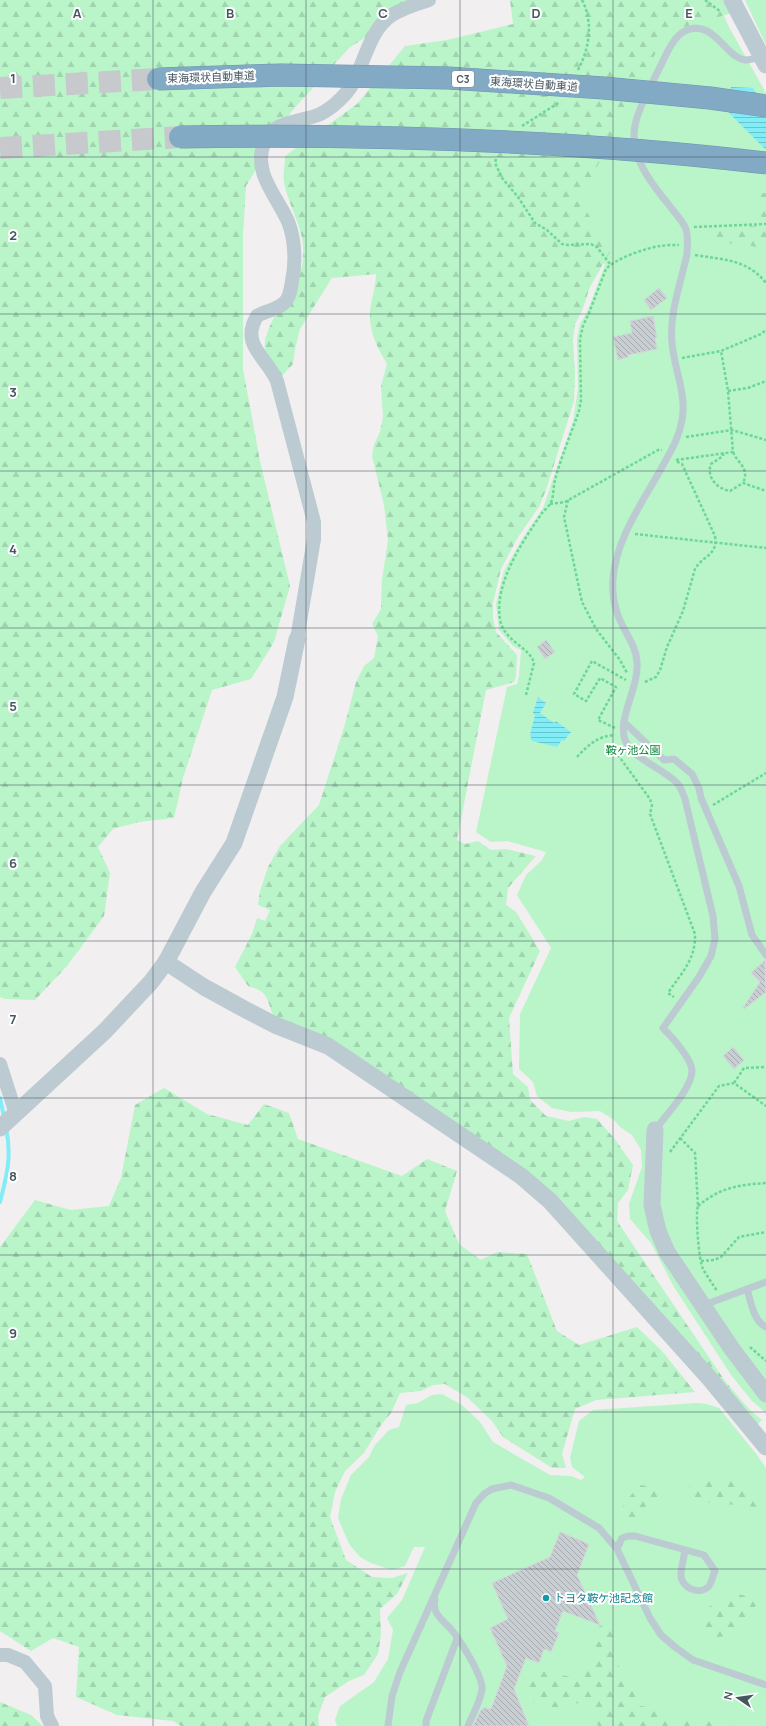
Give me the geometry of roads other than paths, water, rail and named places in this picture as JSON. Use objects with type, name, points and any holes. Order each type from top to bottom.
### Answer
[{"type":"highway","name":"東海環状自動車道","points":[[158,79],[281,75],[448,78],[604,88],[710,98],[766,106]]},
{"type":"highway","points":[[180,137],[273,136],[441,138],[597,146],[766,163]]},
{"type":"street","points":[[9,1120],[104,1031],[151,982],[166,962],[203,892],[234,843],[286,697],[314,539],[314,522],[277,381],[272,371],[254,346],[250,336],[251,329],[257,316],[283,305],[286,301],[291,290],[294,271],[292,234],[288,222],[271,192],[263,172],[261,156],[264,142],[270,133],[279,126],[319,114],[337,102],[353,83],[374,36],[386,20],[402,9],[429,0]]},
{"type":"street","points":[[732,0],[764,61]]},
{"type":"street","points":[[166,962],[204,987],[246,1010],[328,1046],[521,1176],[550,1201],[710,1379],[766,1447]]},
{"type":"street","points":[[0,1064],[9,1120]]},
{"type":"street","points":[[655,1130],[652,1205],[658,1231],[667,1252],[704,1305],[732,1349],[766,1394]]},
{"type":"street","points":[[0,1655],[25,1662],[45,1686],[47,1716],[52,1726]]},
{"type":"lane","points":[[655,1130],[690,1082],[692,1070],[688,1059],[673,1038],[663,1028],[699,977],[711,956],[715,939],[712,916],[685,799],[677,783],[630,748],[624,735],[624,722],[636,681],[637,662],[630,638],[619,618],[614,602],[613,580],[616,557],[625,533],[679,436],[683,396],[674,359],[672,321],[687,254],[686,228],[651,183],[638,160],[634,137],[635,122],[642,102],[675,39],[687,30],[698,28],[712,34],[735,55],[746,60],[764,61]]},
{"type":"lane","points":[[624,722],[664,760],[674,759],[692,774],[739,886],[752,934],[766,955]]},
{"type":"lane","points":[[704,1305],[766,1282]]},
{"type":"lane","points":[[747,1289],[757,1319],[766,1327]]},
{"type":"lane","points":[[388,1726],[392,1696],[400,1672],[476,1503],[484,1494],[492,1489],[511,1485],[549,1498],[599,1528],[617,1549],[650,1618],[662,1635],[674,1647],[693,1660],[766,1686]]},
{"type":"lane","points":[[617,1549],[622,1538],[628,1536],[685,1550],[704,1555],[715,1571],[709,1586],[703,1590],[690,1589],[683,1583],[681,1576],[685,1550]]},
{"type":"lane","points":[[437,1590],[434,1605],[436,1612],[458,1639],[481,1681],[482,1688],[468,1726]]},
{"type":"lane","points":[[426,1726],[426,1721],[458,1639]]},
{"type":"water","points":[[731,87],[753,88],[766,110],[766,150],[729,113]]},
{"type":"water","points":[[538,697],[546,703],[540,713],[554,723],[556,721],[571,732],[557,747],[532,741],[530,735],[535,715],[533,713]]},
{"type":"waterway","points":[[0,1098],[4,1117]]},
{"type":"waterway","points":[[0,1202],[9,1157],[6,1128]]},
{"type":"tunnel","points":[[0,88],[158,79]]},
{"type":"tunnel","points":[[0,148],[180,137]]},
{"type":"place","name":"トヨタ鞍ケ池記念館","points":[[546,1598]]},
{"type":"park label","name":"鞍ヶ池公園","points":[[633,750]]}]
